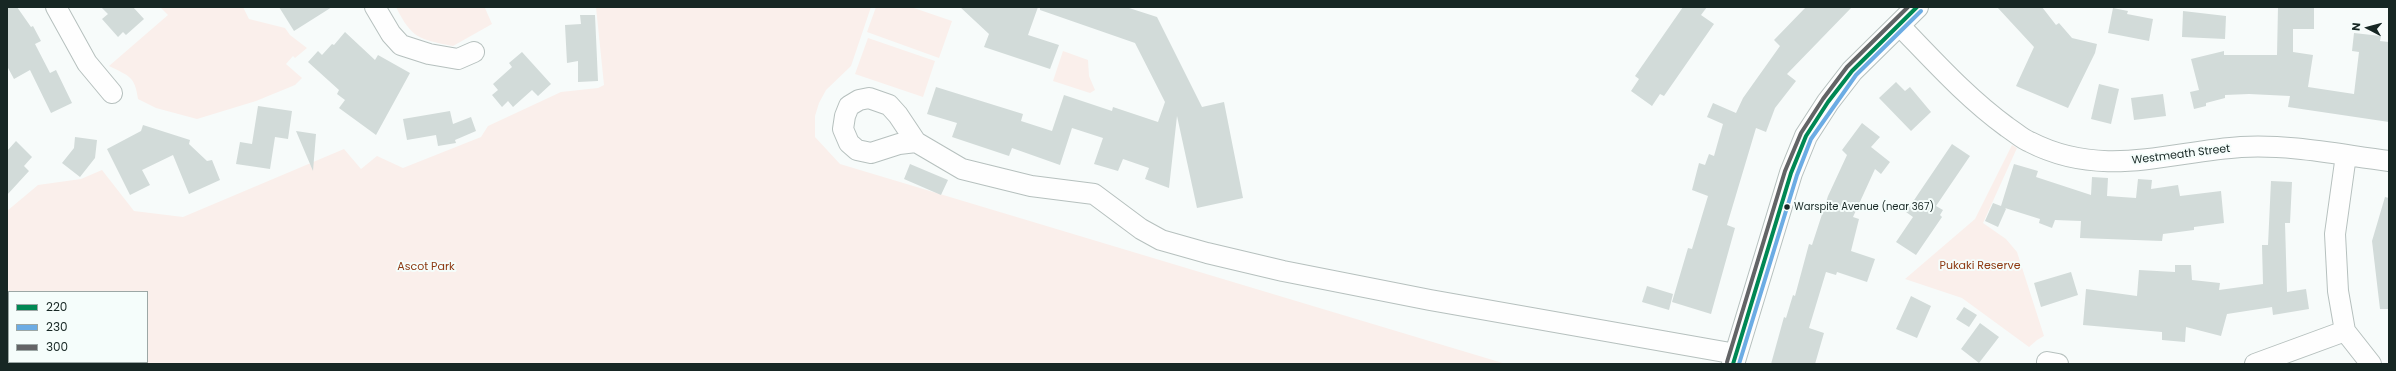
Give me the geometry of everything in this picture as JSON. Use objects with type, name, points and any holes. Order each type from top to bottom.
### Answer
[{"type":"main road","points":[[1735,359],[1791,173],[1806,136],[1828,102],[1852,71],[1917,7]]},
{"type":"street","points":[[56,7],[87,63],[112,93]]},
{"type":"street","points":[[375,7],[391,34],[401,45],[428,54],[458,59],[474,52]]},
{"type":"street","name":"Westmeath Street","points":[[1899,25],[1985,111],[2030,142],[2068,156],[2104,162],[2138,162],[2215,150],[2270,147],[2389,161]]},
{"type":"street","points":[[916,142],[962,169],[1030,186],[1094,194],[1141,229],[1161,240],[1207,253],[1283,271],[1735,359]]},
{"type":"street","points":[[2346,156],[2335,234],[2338,291],[2345,331],[2371,364]]},
{"type":"street","points":[[2255,364],[2345,331]]},
{"type":"green space","points":[[160,7],[243,7],[249,19],[285,28],[290,35],[307,48],[295,58],[293,56],[286,64],[302,78],[295,85],[256,101],[197,119],[156,108],[138,99],[133,81],[122,72],[109,66],[168,15]]},
{"type":"green space","points":[[396,7],[485,8],[492,24],[453,46],[424,39],[412,32]]},
{"type":"green space","name":"Ascot Park","points":[[596,7],[871,7],[851,66],[826,90],[819,103],[815,116],[815,137],[840,164],[1506,364],[7,364],[7,211],[38,185],[81,179],[102,170],[134,211],[183,217],[344,149],[361,169],[377,156],[403,168],[481,137],[488,126],[561,92],[598,88],[604,85]]},
{"type":"green space","points":[[876,7],[911,7],[952,21],[939,58],[867,32]]},
{"type":"green space","points":[[868,38],[935,61],[923,97],[855,74]]},
{"type":"green space","points":[[1063,51],[1088,60],[1089,76],[1095,90],[1090,93],[1053,81]]},
{"type":"green space","name":"Pukaki Reserve","points":[[2012,145],[2017,148],[1983,223],[2006,239],[2017,252],[2044,336],[2029,347],[1962,298],[1905,279],[1975,219]]},
{"type":"building","points":[[7,7],[17,7],[31,27],[33,26],[41,41],[35,44],[50,73],[56,70],[72,103],[51,113],[30,70],[14,79],[7,66]]},
{"type":"building","points":[[101,7],[133,7],[144,19],[126,35],[123,32],[118,37],[102,19],[108,14]]},
{"type":"building","points":[[279,7],[332,7],[294,31]]},
{"type":"building","points":[[960,7],[1038,7],[1028,35],[1059,45],[1050,69],[984,47],[989,34]]},
{"type":"building","points":[[1040,7],[1126,7],[1157,17],[1202,107],[1224,102],[1243,198],[1197,208],[1177,116],[1169,188],[1145,179],[1149,168],[1123,159],[1118,171],[1094,164],[1103,138],[1072,128],[1060,165],[1012,148],[1009,156],[952,137],[957,123],[927,114],[936,87],[1023,114],[1021,121],[1052,131],[1064,95],[1112,111],[1113,107],[1158,122],[1165,102],[1135,43],[1040,10]]},
{"type":"building","points":[[1683,7],[1707,7],[1701,15],[1714,24],[1664,96],[1660,94],[1652,106],[1631,91],[1639,79],[1635,76]]},
{"type":"building","points":[[1806,7],[1852,7],[1787,74],[1796,81],[1775,108],[1766,132],[1756,128],[1727,225],[1735,228],[1711,314],[1672,302],[1688,248],[1692,249],[1708,196],[1692,190],[1699,163],[1705,165],[1709,154],[1714,156],[1723,124],[1707,117],[1713,103],[1736,113],[1743,98],[1780,46],[1774,40]]},
{"type":"building","points":[[1997,7],[2042,7],[2056,25],[2059,23],[2072,38],[2097,44],[2095,53],[2068,108],[2016,86],[2034,47]]},
{"type":"building","points":[[2278,7],[2314,7],[2314,29],[2293,29],[2293,52],[2313,55],[2308,87],[2354,94],[2359,52],[2352,51],[2354,33],[2381,36],[2380,41],[2389,42],[2389,122],[2288,107],[2290,96],[2249,94],[2225,95],[2225,98],[2206,103],[2206,106],[2194,109],[2190,92],[2199,90],[2191,59],[2224,51],[2224,55],[2277,55]]},
{"type":"building","points":[[2113,8],[2128,11],[2127,14],[2153,19],[2149,41],[2108,33]]},
{"type":"building","points":[[2183,11],[2226,16],[2225,39],[2182,37]]},
{"type":"building","points":[[580,15],[595,15],[598,81],[578,82],[578,61],[567,63],[565,25],[581,24]]},
{"type":"building","points":[[345,32],[375,60],[378,55],[410,73],[376,135],[339,108],[345,100],[337,94],[339,90],[308,62],[318,51],[322,55],[332,44],[334,45]]},
{"type":"building","points":[[522,52],[551,84],[538,96],[532,90],[513,107],[508,101],[502,107],[492,95],[498,90],[493,84],[512,67],[509,63]]},
{"type":"building","points":[[1896,82],[1905,91],[1910,87],[1931,112],[1911,131],[1879,98]]},
{"type":"building","points":[[2099,84],[2119,89],[2111,124],[2091,119]]},
{"type":"building","points":[[2163,94],[2166,116],[2134,120],[2131,98]]},
{"type":"building","points":[[258,106],[292,111],[288,139],[275,137],[270,169],[236,164],[240,142],[252,144]]},
{"type":"building","points":[[450,111],[453,124],[471,117],[476,131],[455,140],[456,143],[438,146],[436,135],[407,140],[403,119]]},
{"type":"building","points":[[1862,123],[1880,137],[1871,147],[1890,162],[1881,174],[1875,169],[1853,217],[1859,219],[1851,251],[1875,259],[1867,282],[1837,272],[1836,275],[1826,272],[1809,328],[1824,333],[1815,364],[1771,364],[1784,317],[1786,318],[1793,295],[1795,296],[1809,244],[1812,245],[1828,196],[1847,155],[1842,150]]},
{"type":"building","points":[[143,125],[190,140],[189,144],[207,161],[212,160],[220,180],[189,194],[173,155],[142,170],[150,185],[130,195],[107,149],[141,131]]},
{"type":"building","points":[[296,131],[316,134],[313,171]]},
{"type":"building","points":[[75,137],[97,140],[95,158],[80,177],[62,163],[74,148]]},
{"type":"building","points":[[16,141],[32,157],[24,166],[29,171],[7,195],[7,151]]},
{"type":"building","points":[[1952,144],[1970,156],[1936,206],[1943,210],[1940,215],[1942,217],[1916,255],[1896,242],[1913,217],[1906,212]]},
{"type":"building","points":[[910,164],[948,180],[941,195],[904,179]]},
{"type":"building","points":[[2014,164],[2038,171],[2036,177],[2091,195],[2092,177],[2108,178],[2107,196],[2136,198],[2138,179],[2152,180],[2151,189],[2178,185],[2180,196],[2221,191],[2224,223],[2194,227],[2194,230],[2163,234],[2162,241],[2080,238],[2081,221],[2055,220],[2052,228],[2039,223],[2040,219],[2005,208],[2006,209],[1998,227],[1985,221],[1993,203],[2001,206]]},
{"type":"building","points":[[2271,181],[2292,182],[2290,223],[2285,223],[2287,292],[2306,289],[2309,309],[2273,315],[2272,307],[2227,314],[2221,336],[2186,327],[2185,342],[2162,340],[2162,332],[2083,325],[2086,289],[2137,296],[2139,270],[2175,272],[2175,265],[2191,265],[2192,280],[2220,283],[2219,290],[2263,284],[2262,245],[2268,245]]},
{"type":"building","points":[[2385,197],[2389,198],[2389,309],[2380,309],[2372,241]]},
{"type":"building","points":[[2071,272],[2078,295],[2041,307],[2034,283]]},
{"type":"building","points":[[1647,286],[1673,294],[1669,310],[1642,302]]},
{"type":"building","points":[[1911,296],[1931,306],[1917,338],[1896,329]]},
{"type":"building","points":[[1964,307],[1977,315],[1969,327],[1956,319]]},
{"type":"building","points":[[1980,323],[1999,337],[1979,363],[1961,349]]},
{"type":"transit line","name":"300","points":[[1727,362],[1785,171],[1801,133],[1823,99],[1847,67],[1908,7]]},
{"type":"transit line","name":"220","points":[[1733,364],[1791,173],[1806,136],[1828,102],[1852,71],[1917,7]]},
{"type":"transit line","name":"230","points":[[1739,364],[1797,175],[1811,139],[1856,75],[1921,11]]},
{"type":"place","name":"Warspite Avenue (near 367)","points":[[1787,207]]}]
